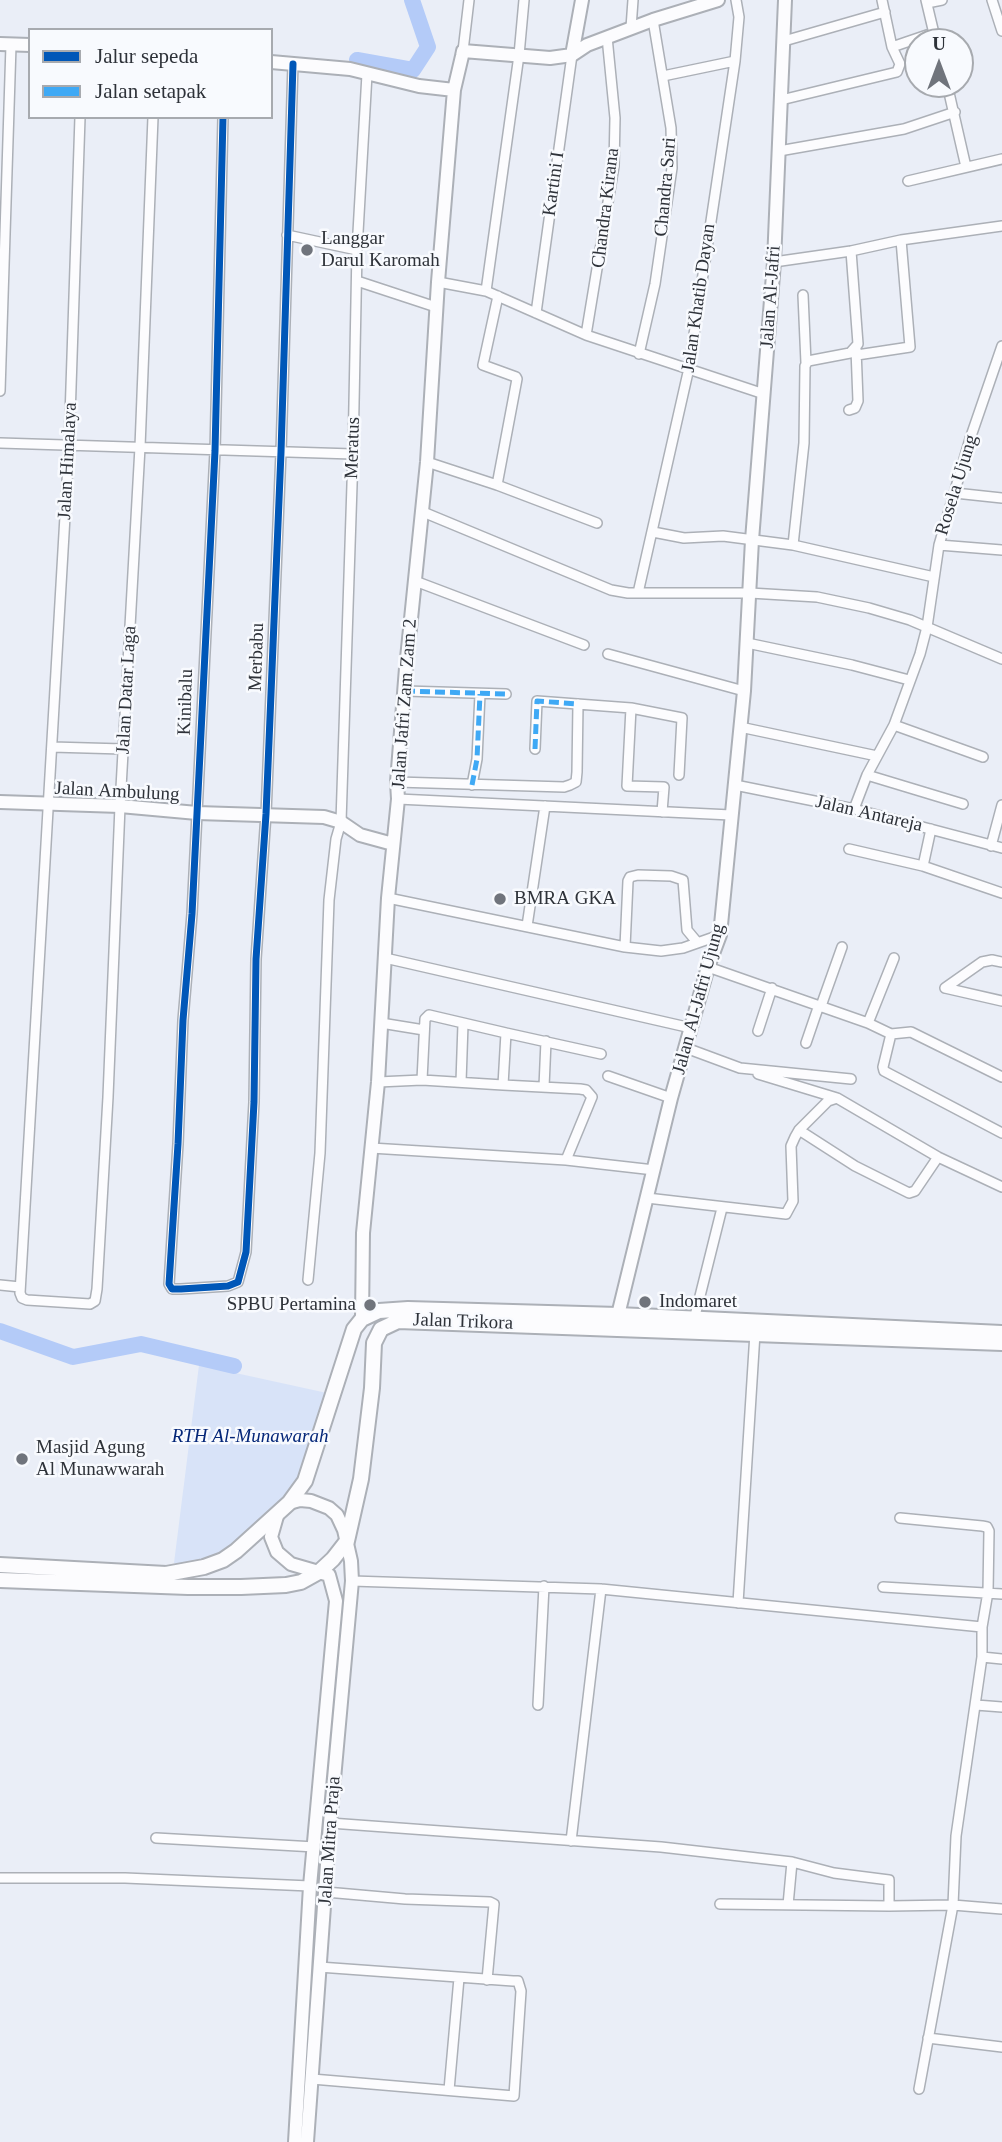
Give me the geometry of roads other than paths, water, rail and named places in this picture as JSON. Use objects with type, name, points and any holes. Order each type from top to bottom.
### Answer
[{"type":"main road","name":"Jalan Trikora","points":[[0,1580],[50,1574],[166,1574],[204,1567],[223,1560],[276,1516],[305,1481],[354,1329],[362,1319],[391,1309],[532,1319]]},
{"type":"main road","name":"Jalan Trikora","points":[[0,1565],[50,1574],[188,1587],[266,1586],[301,1582],[319,1572],[334,1559],[347,1541],[361,1479],[376,1335],[398,1321],[550,1319],[618,1315],[1002,1333]]},
{"type":"main road","name":"Jalan Trikora","points":[[550,1319],[755,1333],[1002,1343]]},
{"type":"street","points":[[469,0],[463,51],[550,58],[572,55],[607,37],[718,0]]},
{"type":"street","points":[[486,291],[519,55],[524,0]]},
{"type":"street","points":[[572,55],[582,0]]},
{"type":"street","points":[[631,28],[633,0]]},
{"type":"street","name":"Jalan Khatib Dayan","points":[[638,593],[689,368],[735,61],[738,17],[736,0]]},
{"type":"street","name":"Jalan Al-Jafri","points":[[750,593],[775,262],[785,0]]},
{"type":"street","points":[[781,100],[897,72],[900,64],[892,47],[882,0]]},
{"type":"street","points":[[932,28],[926,1],[942,0]]},
{"type":"street","points":[[992,0],[1002,31]]},
{"type":"street","points":[[784,41],[884,12]]},
{"type":"street","name":"Chandra Sari","points":[[639,354],[655,284],[672,168],[671,128],[653,20]]},
{"type":"street","name":"Chandra Kirana","points":[[586,335],[614,166],[615,118],[607,37]]},
{"type":"street","points":[[0,391],[5,44],[28,45]]},
{"type":"street","points":[[892,47],[904,44]]},
{"type":"street","name":"Jalan Jafri Zam Zam 2","points":[[362,1319],[363,1233],[378,1082],[397,782],[428,462],[436,307],[454,90],[463,51]]},
{"type":"street","name":"Kartini I","points":[[536,313],[572,55]]},
{"type":"street","points":[[663,76],[735,61]]},
{"type":"street","points":[[273,62],[349,69],[419,86],[454,90]]},
{"type":"street","name":"Merbabu","points":[[171,1288],[205,1288],[238,1282],[246,1252],[254,1102],[256,960],[266,814],[282,452],[293,64]]},
{"type":"street","name":"Meratus","points":[[308,1280],[320,1153],[329,900],[336,839],[341,822],[353,454],[356,250],[367,74]]},
{"type":"street","points":[[951,98],[967,167]]},
{"type":"street","points":[[779,150],[904,129],[955,112]]},
{"type":"street","name":"Jalan Himalaya","points":[[20,1287],[69,447],[80,119]]},
{"type":"street","name":"Jalan Datar Laga","points":[[20,1287],[21,1296],[27,1300],[90,1304],[96,1300],[140,447],[153,119]]},
{"type":"street","name":"Kinibalu","points":[[171,1288],[215,451],[223,119]]},
{"type":"street","points":[[908,181],[1002,159]]},
{"type":"street","points":[[775,262],[1002,226]]},
{"type":"street","points":[[287,235],[356,250]]},
{"type":"street","points":[[806,363],[857,351],[911,347],[901,240]]},
{"type":"street","points":[[849,410],[855,408],[858,401],[858,339],[851,251]]},
{"type":"street","points":[[356,281],[436,307]]},
{"type":"street","points":[[438,282],[486,291],[586,335],[764,394]]},
{"type":"street","points":[[793,545],[804,443],[806,363],[803,295]]},
{"type":"street","points":[[497,485],[517,379],[484,365],[498,296]]},
{"type":"street","name":"Rosela Ujung","points":[[854,809],[867,775],[894,725],[920,653],[927,627],[939,545],[970,439],[1002,346]]},
{"type":"street","points":[[0,443],[353,454]]},
{"type":"street","points":[[428,462],[597,523]]},
{"type":"street","points":[[955,493],[1002,498]]},
{"type":"street","points":[[423,512],[611,590],[817,597],[869,608],[927,627],[1002,659]]},
{"type":"street","points":[[653,532],[684,538],[723,536],[793,545],[934,578]]},
{"type":"street","points":[[939,545],[1002,550]]},
{"type":"street","points":[[415,581],[584,645]]},
{"type":"street","name":"Jalan Al-Jafri Ujung","points":[[618,1315],[671,1098],[708,967],[720,935],[744,691],[750,593]]},
{"type":"street","points":[[747,643],[909,680]]},
{"type":"street","points":[[608,654],[744,691]]},
{"type":"street","points":[[405,691],[506,694]]},
{"type":"street","points":[[472,785],[477,759],[480,694]]},
{"type":"street","points":[[535,749],[537,701],[631,708],[682,718],[679,775]]},
{"type":"street","points":[[397,782],[564,788],[576,782],[578,704]]},
{"type":"street","points":[[631,708],[627,786],[664,787],[662,812]]},
{"type":"street","points":[[894,725],[982,757]]},
{"type":"street","points":[[740,727],[877,756]]},
{"type":"street","points":[[52,747],[123,749]]},
{"type":"street","points":[[867,775],[963,804]]},
{"type":"street","name":"Jalan Antareja","points":[[734,785],[854,809],[1002,848]]},
{"type":"street","points":[[398,799],[731,815]]},
{"type":"street","name":"Jalan Ambulung","points":[[0,802],[324,817],[341,822],[360,835],[393,844]]},
{"type":"street","points":[[527,926],[545,806]]},
{"type":"street","points":[[991,846],[1002,806]]},
{"type":"street","points":[[923,866],[931,829]]},
{"type":"street","points":[[849,849],[923,866],[1002,893]]},
{"type":"street","points":[[625,947],[628,881],[630,877],[638,875],[671,876],[683,880],[687,930],[697,942]]},
{"type":"street","points":[[388,898],[625,947],[661,951],[683,948],[720,935]]},
{"type":"street","points":[[806,1043],[842,947]]},
{"type":"street","points":[[385,958],[691,1028]]},
{"type":"street","points":[[868,1023],[894,958]]},
{"type":"street","points":[[1002,962],[982,962],[945,988],[1002,1001]]},
{"type":"street","points":[[708,967],[868,1023],[891,1034],[906,1031],[1002,1077]]},
{"type":"street","points":[[758,1031],[772,988]]},
{"type":"street","points":[[422,1080],[425,1019],[428,1016],[601,1054]]},
{"type":"street","points":[[381,1023],[424,1030]]},
{"type":"street","points":[[461,1082],[463,1024]]},
{"type":"street","points":[[503,1084],[506,1033]]},
{"type":"street","points":[[891,1034],[884,1071],[1002,1133]]},
{"type":"street","points":[[544,1087],[546,1041]]},
{"type":"street","points":[[686,1048],[837,1098],[938,1157],[1002,1187]]},
{"type":"street","points":[[740,1068],[852,1079]]},
{"type":"street","points":[[608,1076],[671,1098]]},
{"type":"street","points":[[378,1082],[422,1080],[586,1090],[592,1097],[566,1160]]},
{"type":"street","points":[[647,1198],[780,1215],[788,1212],[793,1201],[791,1146],[799,1130],[828,1101],[837,1098]]},
{"type":"street","points":[[799,1130],[855,1166],[909,1194],[915,1191],[938,1157]]},
{"type":"street","points":[[371,1147],[566,1160],[654,1170]]},
{"type":"street","points":[[694,1320],[722,1208]]},
{"type":"street","points":[[0,1285],[20,1287]]},
{"type":"street","points":[[738,1603],[755,1333]]},
{"type":"street","points":[[289,1503],[311,1500],[329,1508],[341,1521],[347,1541]]},
{"type":"street","points":[[276,1516],[271,1537],[277,1552],[291,1564],[319,1572]]},
{"type":"street","points":[[900,1518],[988,1528],[988,1592],[982,1627],[982,1657],[956,1836],[953,1905],[919,2089]]},
{"type":"street","name":"Jalan Mitra Praja","points":[[307,2142],[330,1823],[352,1581],[347,1541]]},
{"type":"street","name":"Jalan Mitra Praja","points":[[295,2142],[310,1886],[335,1601],[329,1576],[319,1572]]},
{"type":"street","points":[[352,1581],[601,1589],[982,1627]]},
{"type":"street","points":[[538,1705],[544,1586]]},
{"type":"street","points":[[883,1587],[1002,1594]]},
{"type":"street","points":[[570,1841],[601,1589]]},
{"type":"street","points":[[982,1657],[1002,1659]]},
{"type":"street","points":[[976,1705],[1002,1707]]},
{"type":"street","points":[[330,1823],[661,1847],[792,1862],[834,1873],[890,1880],[889,1906]]},
{"type":"street","points":[[156,1838],[315,1847]]},
{"type":"street","points":[[788,1905],[792,1862]]},
{"type":"street","points":[[0,1878],[180,1879],[310,1886]]},
{"type":"street","points":[[326,1892],[494,1904],[487,1980]]},
{"type":"street","points":[[720,1904],[953,1905],[1002,1909]]},
{"type":"street","points":[[312,2079],[514,2096],[520,1985],[518,1981],[319,1967]]},
{"type":"street","points":[[449,2090],[459,1978]]},
{"type":"street","points":[[929,2038],[1002,2047]]},
{"type":"waterway","points":[[357,60],[413,70],[428,47],[412,0]]},
{"type":"waterway","points":[[0,1331],[73,1357],[141,1344],[234,1366]]},
{"type":"place","name":"Langgar Darul Karomah","points":[[307,250]]},
{"type":"place","name":"BMRA GKA","points":[[500,899]]},
{"type":"place","name":"Indomaret","points":[[645,1302]]},
{"type":"place","name":"SPBU Pertamina","points":[[370,1305]]},
{"type":"place","name":"Masjid Agung Al Munawwarah","points":[[22,1459]]},
{"type":"park label","name":"RTH Al-Munawarah","points":[[250,1437]]}]
